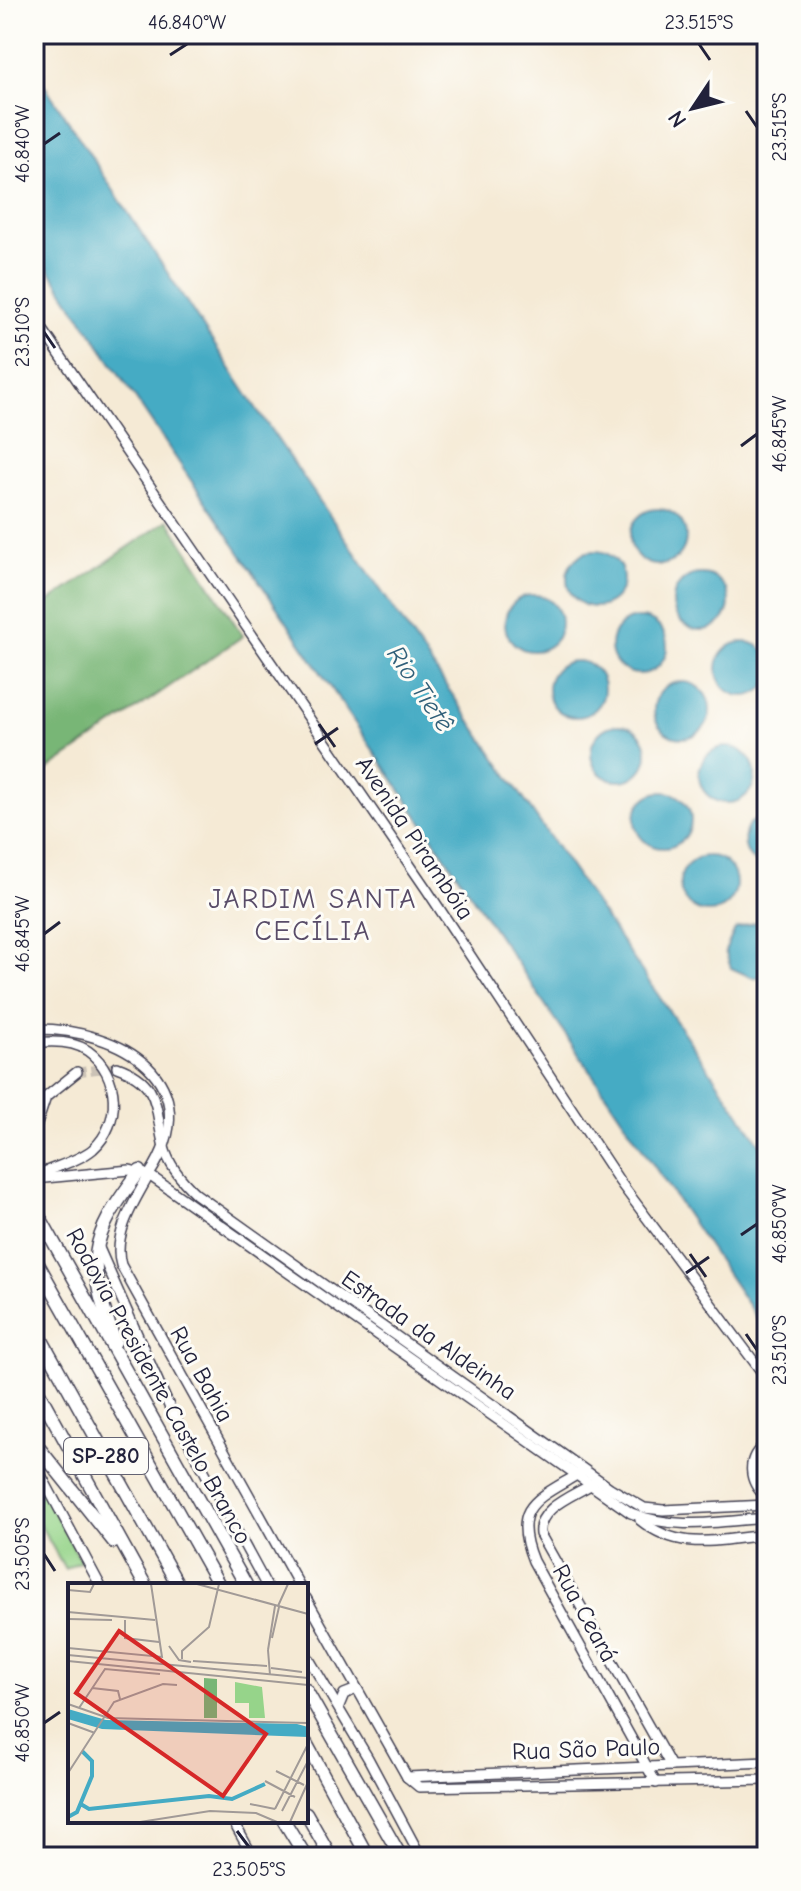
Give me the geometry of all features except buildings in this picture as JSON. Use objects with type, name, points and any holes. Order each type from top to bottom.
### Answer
[{"type":"highway","points":[[127,1375],[97,1289],[93,1258],[98,1240],[145,1173]]},
{"type":"highway","name":"Rodovia Presidente Castelo Branco","points":[[34,1207],[245,1583]]},
{"type":"highway","name":"Rodovia Presidente Castelo Branco","points":[[34,1257],[218,1583]]},
{"type":"highway","name":"SP-280","points":[[34,1326],[177,1583]]},
{"type":"highway","points":[[34,1384],[144,1583]]},
{"type":"highway","points":[[34,1442],[130,1560]]},
{"type":"highway","points":[[308,1694],[401,1857]]},
{"type":"highway","points":[[308,1747],[368,1857]]},
{"type":"highway","points":[[308,1817],[331,1857]]},
{"type":"highway","points":[[285,1823],[306,1857]]},
{"type":"main road","name":"Avenida Pirambóia","points":[[34,317],[427,890],[626,1191],[767,1379]]},
{"type":"main road","points":[[34,1029],[84,1033],[110,1041],[143,1061],[167,1094],[172,1114],[165,1147]]},
{"type":"main road","points":[[34,1043],[66,1043],[86,1049],[109,1077],[114,1109],[95,1148],[34,1178]]},
{"type":"main road","name":"Estrada da Aldeinha","points":[[117,1067],[139,1077],[154,1097],[165,1147],[183,1181],[240,1227],[581,1473]]},
{"type":"main road","points":[[34,1133],[46,1097],[77,1072]]},
{"type":"main road","name":"Rua Bahia","points":[[165,1147],[145,1173],[122,1231],[118,1245],[121,1265],[298,1583]]},
{"type":"main road","points":[[34,1178],[145,1173]]},
{"type":"main road","name":"Estrada da Aldeinha","points":[[145,1173],[594,1482],[631,1513],[654,1522],[698,1523],[767,1518]]},
{"type":"main road","points":[[169,1188],[183,1181]]},
{"type":"main road","points":[[98,1240],[99,1252],[169,1406],[265,1583]]},
{"type":"main road","points":[[767,1443],[757,1451],[751,1469],[756,1488],[767,1498]]},
{"type":"main road","points":[[34,1462],[99,1583]]},
{"type":"main road","name":"Rua Ceará","points":[[581,1473],[536,1500],[528,1509],[523,1528],[533,1561],[656,1783]]},
{"type":"main road","name":"Estrada da Aldeinha","points":[[594,1482],[644,1508],[767,1505]]},
{"type":"main road","name":"Rua Ceará","points":[[594,1482],[546,1513],[539,1524],[547,1549],[671,1766]]},
{"type":"main road","points":[[631,1513],[651,1529],[679,1541],[767,1535]]},
{"type":"main road","points":[[308,1602],[407,1777],[425,1788]]},
{"type":"main road","points":[[577,1639],[593,1631]]},
{"type":"main road","points":[[308,1657],[339,1706],[421,1857]]},
{"type":"main road","points":[[339,1706],[344,1694],[357,1689]]},
{"type":"main road","name":"Rua São Paulo","points":[[407,1777],[767,1762]]},
{"type":"main road","points":[[603,1768],[605,1784]]},
{"type":"main road","points":[[424,1774],[425,1788]]},
{"type":"main road","name":"Rua São Paulo","points":[[425,1788],[767,1780]]},
{"type":"main road","points":[[234,1823],[253,1857]]},
{"type":"green space","points":[[168,520],[243,636],[34,779],[34,612]]},
{"type":"green space","points":[[34,1475],[81,1561],[65,1569],[34,1514]]},
{"type":"water","name":"Rio Tietê","points":[[34,69],[258,411],[767,1154],[767,1333],[34,248]]},
{"type":"water","points":[[658,509],[678,517],[686,537],[678,557],[658,565],[638,557],[630,537],[638,517]]},
{"type":"water","points":[[595,551],[615,559],[623,579],[615,599],[595,607],[575,599],[567,579],[575,559]]},
{"type":"water","points":[[701,574],[721,582],[729,602],[721,622],[701,630],[681,622],[673,602],[681,582]]},
{"type":"water","points":[[533,595],[553,603],[561,623],[553,643],[533,651],[513,643],[505,623],[513,603]]},
{"type":"water","points":[[639,618],[659,626],[667,646],[659,666],[639,674],[619,666],[611,646],[619,626]]},
{"type":"water","points":[[744,642],[763,650],[771,669],[763,688],[744,696],[725,688],[717,669],[725,650]]},
{"type":"water","points":[[576,661],[596,669],[604,689],[596,709],[576,717],[556,709],[548,689],[556,669]]},
{"type":"water","points":[[682,682],[702,690],[710,710],[702,730],[682,738],[662,730],[654,710],[662,690]]},
{"type":"water","points":[[619,725],[639,733],[647,753],[639,773],[619,781],[599,773],[591,753],[599,733]]},
{"type":"water","points":[[727,747],[747,755],[755,775],[747,795],[727,803],[707,795],[699,775],[707,755]]},
{"type":"water","points":[[663,792],[683,800],[691,820],[683,840],[663,848],[643,840],[635,820],[643,800]]},
{"type":"water","points":[[767,813],[767,868],[749,856],[745,838],[749,824]]},
{"type":"water","points":[[708,856],[728,864],[736,884],[728,904],[708,912],[688,904],[680,884],[688,864]]},
{"type":"water","points":[[756,922],[767,926],[767,975],[753,978],[731,968],[725,951],[735,929]]},
{"type":"tunnel","points":[[77,1072],[117,1067]]},
{"type":"district","name":"JARDIM SANTA CECÍLIA","points":[[313,915]]}]
